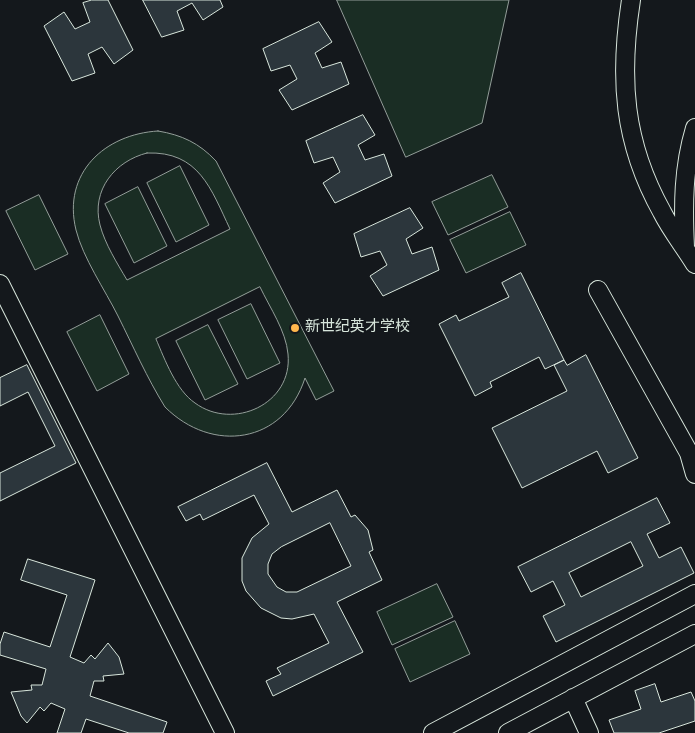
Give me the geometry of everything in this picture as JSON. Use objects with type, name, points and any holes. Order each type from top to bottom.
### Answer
[{"type":"lane","points":[[631,0],[624,52],[625,94],[631,136],[644,176],[662,213],[695,264]]},
{"type":"lane","points":[[685,248],[683,198],[689,148],[695,128]]},
{"type":"lane","points":[[0,284],[225,733]]},
{"type":"lane","points":[[598,290],[689,453],[695,474]]},
{"type":"lane","points":[[433,733],[695,594]]},
{"type":"lane","points":[[508,733],[695,634]]},
{"type":"lane","points":[[573,698],[589,733]]},
{"type":"green space","points":[[337,0],[509,0],[482,123],[406,157]]},
{"type":"green space","points":[[158,131],[175,135],[197,145],[216,161],[334,391],[316,400],[305,378],[295,400],[281,417],[264,429],[245,435],[224,436],[204,432],[184,422],[165,407],[84,252],[76,230],[73,210],[75,191],[82,174],[92,160],[105,149],[121,140],[139,134]],"holes":[[[147,153],[165,154],[179,158],[201,175],[230,229],[127,280],[102,232],[98,212],[99,200],[102,189],[116,170],[135,157]],[[260,287],[287,345],[287,372],[281,387],[271,399],[258,408],[242,413],[226,414],[210,411],[195,403],[182,390],[172,374],[156,339]]]},
{"type":"green space","points":[[180,166],[209,225],[176,242],[147,183]]},
{"type":"green space","points":[[492,175],[508,207],[448,235],[432,202]]},
{"type":"green space","points":[[138,187],[167,246],[134,263],[105,204]]},
{"type":"green space","points":[[39,195],[68,254],[35,270],[6,211]]},
{"type":"green space","points":[[510,212],[526,245],[466,273],[450,240]]},
{"type":"green space","points":[[251,304],[280,363],[247,379],[218,320]]},
{"type":"green space","points":[[100,315],[129,374],[97,391],[67,332]]},
{"type":"green space","points":[[208,325],[238,384],[205,400],[176,341]]},
{"type":"green space","points":[[437,584],[453,617],[392,645],[377,612]]},
{"type":"green space","points":[[455,621],[470,654],[410,682],[395,649]]},
{"type":"building","points":[[92,0],[108,0],[133,50],[114,64],[102,47],[88,54],[95,73],[72,81],[44,26],[64,12],[75,29],[90,22],[83,3]]},
{"type":"building","points":[[143,0],[220,0],[223,7],[203,20],[192,3],[177,11],[184,30],[162,37]]},
{"type":"building","points":[[319,22],[332,42],[315,53],[322,68],[341,62],[349,84],[292,110],[279,90],[297,79],[290,65],[271,71],[263,49]]},
{"type":"building","points":[[363,115],[375,135],[358,145],[365,160],[384,154],[392,176],[335,203],[323,183],[340,172],[333,157],[314,163],[306,141]]},
{"type":"building","points":[[410,208],[423,228],[406,239],[412,254],[432,247],[439,270],[383,296],[370,276],[387,265],[380,251],[361,257],[354,234]]},
{"type":"building","points":[[521,273],[564,360],[545,369],[539,357],[490,382],[492,387],[475,396],[439,324],[456,315],[459,321],[509,297],[502,283]]},
{"type":"building","points":[[586,355],[638,458],[608,473],[597,451],[522,488],[492,428],[567,391],[554,365],[564,360],[567,365]]},
{"type":"building","points":[[27,365],[76,463],[0,501],[0,473],[55,446],[28,392],[0,406],[0,378]]},
{"type":"building","points":[[267,463],[292,512],[337,490],[351,517],[355,515],[368,530],[373,550],[369,552],[382,580],[337,602],[363,652],[273,696],[266,681],[281,674],[277,668],[329,643],[314,614],[292,619],[281,618],[261,608],[246,591],[242,581],[242,558],[252,538],[269,524],[254,495],[203,520],[200,514],[186,521],[178,507]],"holes":[[[330,523],[351,566],[297,592],[286,592],[277,587],[268,574],[268,564],[272,554],[281,547]]]},
{"type":"building","points":[[657,498],[670,523],[647,534],[659,558],[681,547],[694,573],[556,642],[543,616],[565,605],[553,581],[531,592],[518,567]],"holes":[[[631,542],[643,566],[581,597],[569,573]]]},
{"type":"building","points":[[28,559],[95,580],[70,657],[84,663],[91,655],[95,659],[108,643],[119,657],[124,674],[103,676],[104,681],[94,681],[90,696],[167,722],[163,733],[129,733],[86,719],[81,733],[57,733],[65,709],[51,703],[44,711],[40,707],[27,723],[21,716],[11,692],[32,690],[31,685],[42,685],[46,669],[0,655],[0,644],[4,632],[50,647],[67,595],[21,580]]},
{"type":"building","points":[[655,684],[661,702],[691,692],[695,701],[695,721],[659,733],[614,733],[609,720],[641,709],[635,691]]},
{"type":"place","name":"新世纪英才学校","points":[[295,328]]}]
